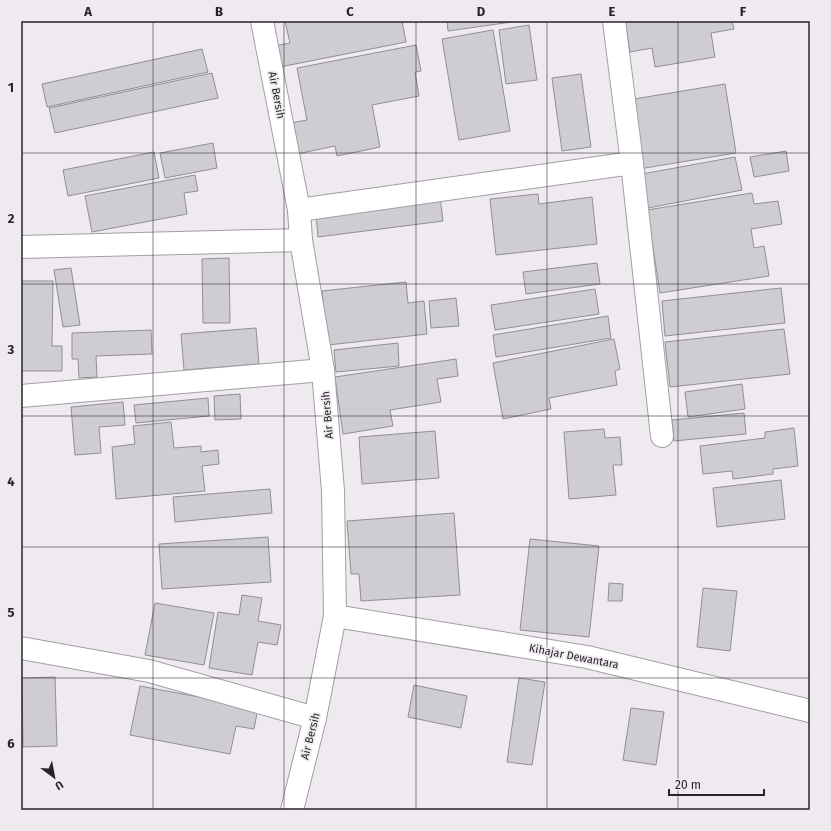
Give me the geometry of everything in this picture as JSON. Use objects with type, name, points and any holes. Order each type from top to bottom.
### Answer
[{"type":"street","name":"Air Bersih","points":[[262,21],[299,210],[302,240],[323,370],[333,491],[334,616],[315,718],[292,810]]},
{"type":"street","points":[[614,21],[632,163],[662,436]]},
{"type":"street","points":[[299,210],[632,163]]},
{"type":"street","points":[[21,247],[302,240]]},
{"type":"street","points":[[21,396],[323,370]]},
{"type":"street","name":"Kihajar Dewantara","points":[[334,616],[586,657],[810,711]]},
{"type":"street","points":[[21,648],[149,671],[315,718]]},
{"type":"building","points":[[285,21],[402,21],[406,42],[280,67],[275,46],[290,43]]},
{"type":"building","points":[[447,21],[519,21],[448,31]]},
{"type":"building","points":[[625,21],[732,21],[734,29],[711,33],[715,57],[655,67],[652,48],[630,52]]},
{"type":"building","points":[[529,25],[537,80],[506,84],[499,30]]},
{"type":"building","points":[[493,30],[510,131],[459,140],[442,39]]},
{"type":"building","points":[[416,45],[421,71],[415,72],[419,96],[372,105],[380,147],[337,156],[335,146],[297,154],[291,123],[307,120],[297,68]]},
{"type":"building","points":[[202,49],[208,72],[47,107],[42,84]]},
{"type":"building","points":[[212,73],[218,98],[55,133],[49,108]]},
{"type":"building","points":[[581,74],[591,147],[562,151],[552,78]]},
{"type":"building","points":[[725,84],[736,153],[639,169],[628,100]]},
{"type":"building","points":[[213,143],[217,168],[165,178],[160,153]]},
{"type":"building","points":[[786,151],[789,171],[754,177],[750,157]]},
{"type":"building","points":[[154,152],[159,178],[68,196],[63,170]]},
{"type":"building","points":[[735,157],[742,190],[648,208],[642,174]]},
{"type":"building","points":[[195,175],[198,191],[184,193],[187,214],[92,232],[85,196]]},
{"type":"building","points":[[752,193],[754,204],[778,201],[782,224],[751,229],[754,248],[764,246],[769,276],[660,293],[647,210]]},
{"type":"building","points":[[538,194],[539,204],[592,197],[597,244],[496,255],[490,199]]},
{"type":"building","points":[[440,197],[443,221],[318,237],[316,213]]},
{"type":"building","points":[[229,258],[230,323],[203,323],[202,259]]},
{"type":"building","points":[[597,263],[600,284],[526,294],[523,272]]},
{"type":"building","points":[[71,268],[80,325],[63,327],[54,270]]},
{"type":"building","points":[[21,281],[53,281],[52,346],[62,346],[62,371],[21,371]]},
{"type":"building","points":[[406,282],[408,303],[424,301],[427,334],[328,345],[322,291]]},
{"type":"building","points":[[781,288],[785,323],[665,336],[662,301]]},
{"type":"building","points":[[595,289],[599,314],[495,330],[491,305]]},
{"type":"building","points":[[456,298],[459,326],[431,328],[429,301]]},
{"type":"building","points":[[608,316],[611,338],[496,357],[493,335]]},
{"type":"building","points":[[256,328],[259,364],[184,370],[181,334]]},
{"type":"building","points":[[784,329],[790,374],[670,387],[665,342]]},
{"type":"building","points":[[151,330],[152,354],[96,356],[97,377],[79,378],[78,359],[72,359],[72,333]]},
{"type":"building","points":[[614,339],[620,369],[615,371],[617,385],[549,398],[551,409],[503,419],[493,363]]},
{"type":"building","points":[[398,343],[399,366],[336,372],[334,350]]},
{"type":"building","points":[[456,359],[458,376],[437,379],[441,402],[390,410],[393,426],[343,434],[335,377]]},
{"type":"building","points":[[742,384],[745,409],[688,417],[685,392]]},
{"type":"building","points":[[240,394],[241,419],[215,420],[214,396]]},
{"type":"building","points":[[208,398],[209,416],[136,423],[134,405]]},
{"type":"building","points":[[123,402],[125,425],[99,427],[101,453],[75,455],[71,407]]},
{"type":"building","points":[[744,413],[746,434],[674,441],[672,420]]},
{"type":"building","points":[[171,422],[174,448],[201,446],[201,452],[218,450],[219,464],[202,466],[205,491],[116,499],[112,447],[135,444],[133,426]]},
{"type":"building","points":[[794,428],[798,466],[773,469],[773,474],[733,479],[732,471],[703,474],[700,446],[765,438],[765,432]]},
{"type":"building","points":[[604,429],[605,438],[620,437],[622,465],[613,465],[616,495],[569,499],[564,432]]},
{"type":"building","points":[[435,431],[439,478],[362,484],[359,437]]},
{"type":"building","points":[[781,480],[785,519],[717,527],[713,488]]},
{"type":"building","points":[[270,489],[272,513],[175,522],[173,497]]},
{"type":"building","points":[[454,513],[460,595],[361,601],[359,574],[351,574],[347,521]]},
{"type":"building","points":[[268,537],[271,582],[162,589],[159,544]]},
{"type":"building","points":[[530,539],[599,546],[589,637],[520,630]]},
{"type":"building","points":[[609,583],[623,584],[622,601],[608,601]]},
{"type":"building","points":[[703,588],[737,591],[730,651],[697,647]]},
{"type":"building","points":[[242,595],[262,598],[258,621],[281,625],[277,645],[258,642],[252,675],[209,668],[218,612],[239,615]]},
{"type":"building","points":[[155,603],[214,613],[204,665],[145,655]]},
{"type":"building","points":[[55,677],[57,746],[23,747],[22,678]]},
{"type":"building","points":[[519,678],[545,682],[532,765],[507,762]]},
{"type":"building","points":[[414,685],[467,696],[461,728],[408,717]]},
{"type":"building","points":[[140,686],[258,708],[254,729],[236,726],[230,754],[130,735]]},
{"type":"building","points":[[631,708],[664,712],[656,765],[623,760]]}]
